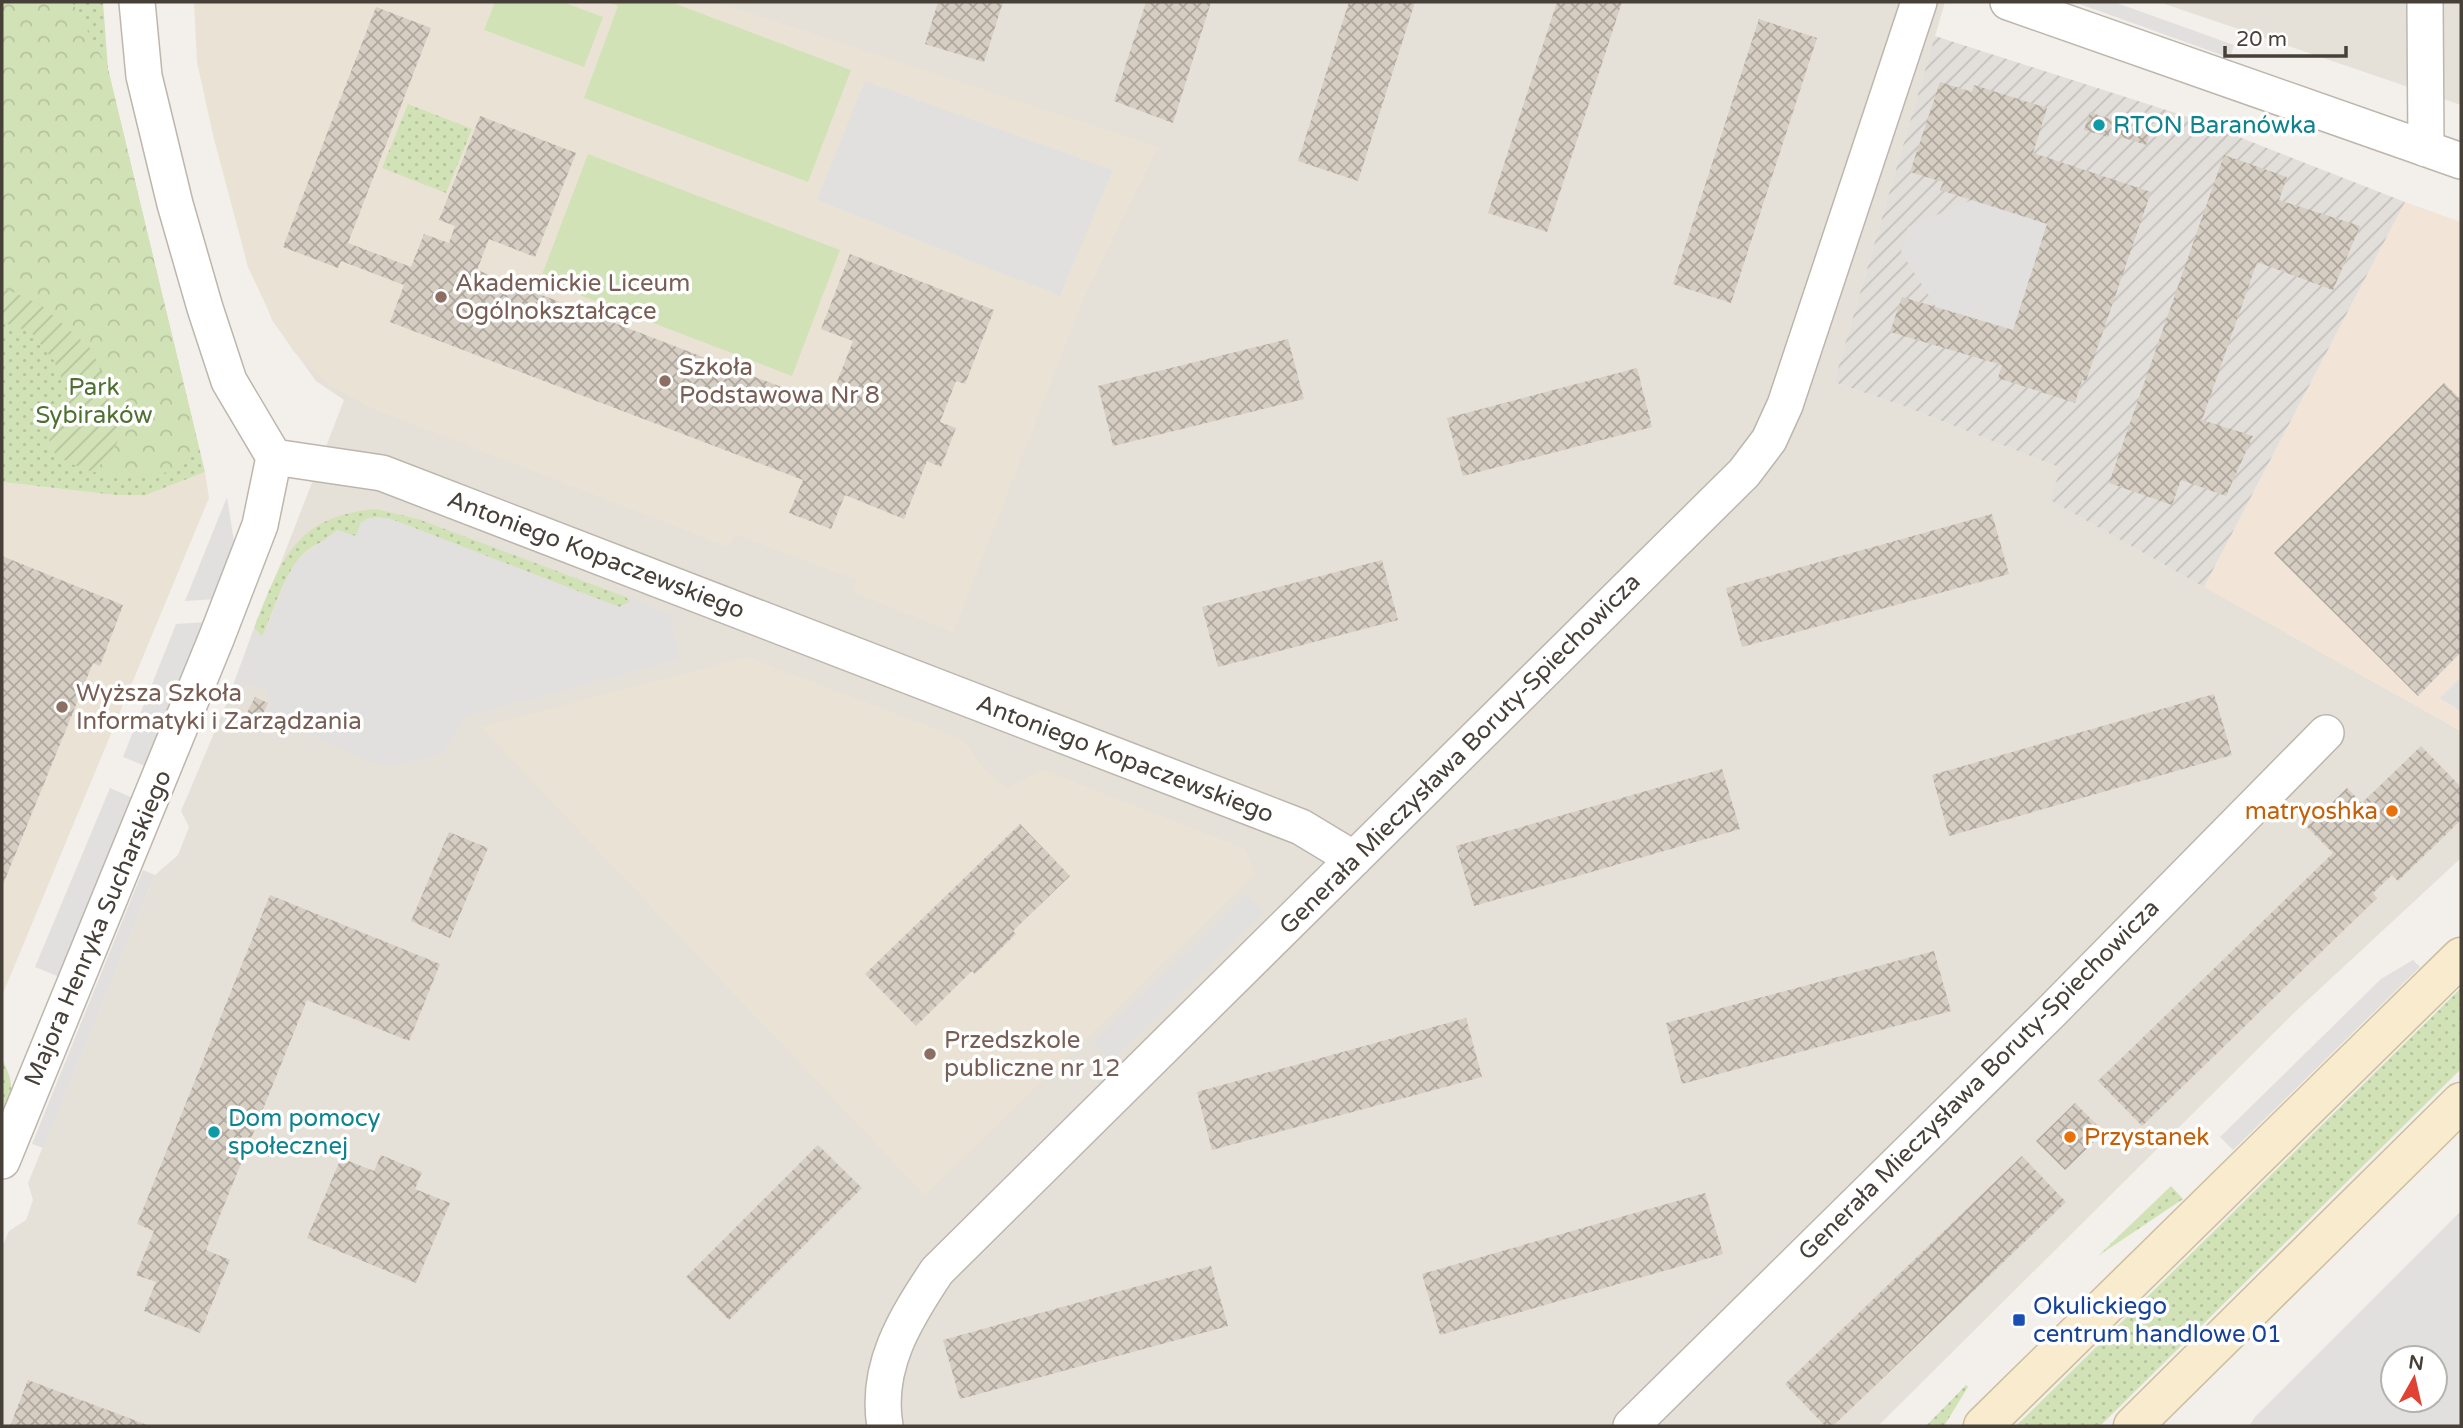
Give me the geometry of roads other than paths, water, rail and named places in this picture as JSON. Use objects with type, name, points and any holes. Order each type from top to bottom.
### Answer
[{"type":"main road","points":[[1983,1426],[2461,957]]},
{"type":"main road","points":[[2133,1426],[2461,1102]]},
{"type":"street","points":[[137,2],[144,76],[175,204],[205,308],[229,381],[274,457]]},
{"type":"street","name":"Generała Mieczysława Boruty-Spiechowicza","points":[[885,1426],[881,1404],[885,1375],[897,1339],[911,1309],[937,1271],[1744,473],[1769,440],[1785,405],[1919,2]]},
{"type":"street","points":[[2008,2],[2461,161]]},
{"type":"street","points":[[2425,2],[2426,149]]},
{"type":"street","name":"Antoniego Kopaczewskiego","points":[[274,457],[382,473],[1301,827],[1354,859]]},
{"type":"street","name":"Majora Henryka Sucharskiego","points":[[2,1161],[216,639],[260,525],[274,457]]},
{"type":"street","name":"Generała Mieczysława Boruty-Spiechowicza","points":[[1631,1426],[2050,1013],[2326,733]]},
{"type":"place","name":"RTON Baranówka","points":[[2099,125]]},
{"type":"place","name":"Akademickie Liceum Ogólnokształcące","points":[[441,297]]},
{"type":"place","name":"Szkoła Podstawowa Nr 8","points":[[665,381]]},
{"type":"place","name":"Wyższa Szkoła Informatyki i Zarządzania","points":[[62,707]]},
{"type":"place","name":"matryoshka","points":[[2392,811]]},
{"type":"place","name":"Przedszkole publiczne nr 12","points":[[930,1054]]},
{"type":"place","name":"Dom pomocy społecznej","points":[[214,1132]]},
{"type":"place","name":"Przystanek","points":[[2070,1137]]},
{"type":"place","name":"Okulickiego centrum handlowe 01","points":[[2019,1320]]},
{"type":"park label","name":"Park Sybiraków","points":[[94,401]]}]
